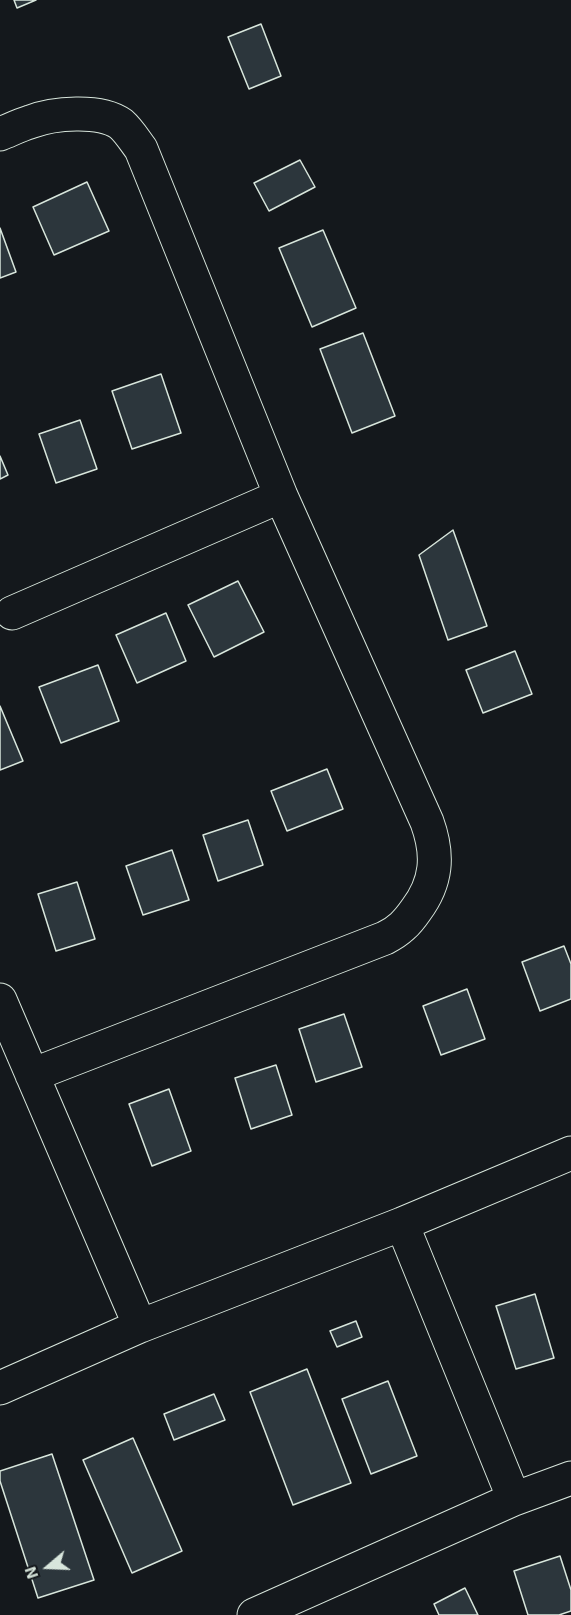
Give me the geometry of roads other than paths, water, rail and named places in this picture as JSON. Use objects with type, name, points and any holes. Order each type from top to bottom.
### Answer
[{"type":"street","points":[[0,134],[41,118],[85,114],[114,120],[122,125],[141,149],[281,496],[427,822],[432,836],[435,867],[428,894],[407,923],[386,938],[32,1074]]},
{"type":"street","points":[[12,614],[281,496]]},
{"type":"street","points":[[0,1000],[140,1326]]},
{"type":"street","points":[[0,1388],[140,1326],[402,1224],[571,1153]]},
{"type":"street","points":[[402,1224],[514,1499]]},
{"type":"street","points":[[254,1615],[514,1499],[571,1478]]}]
